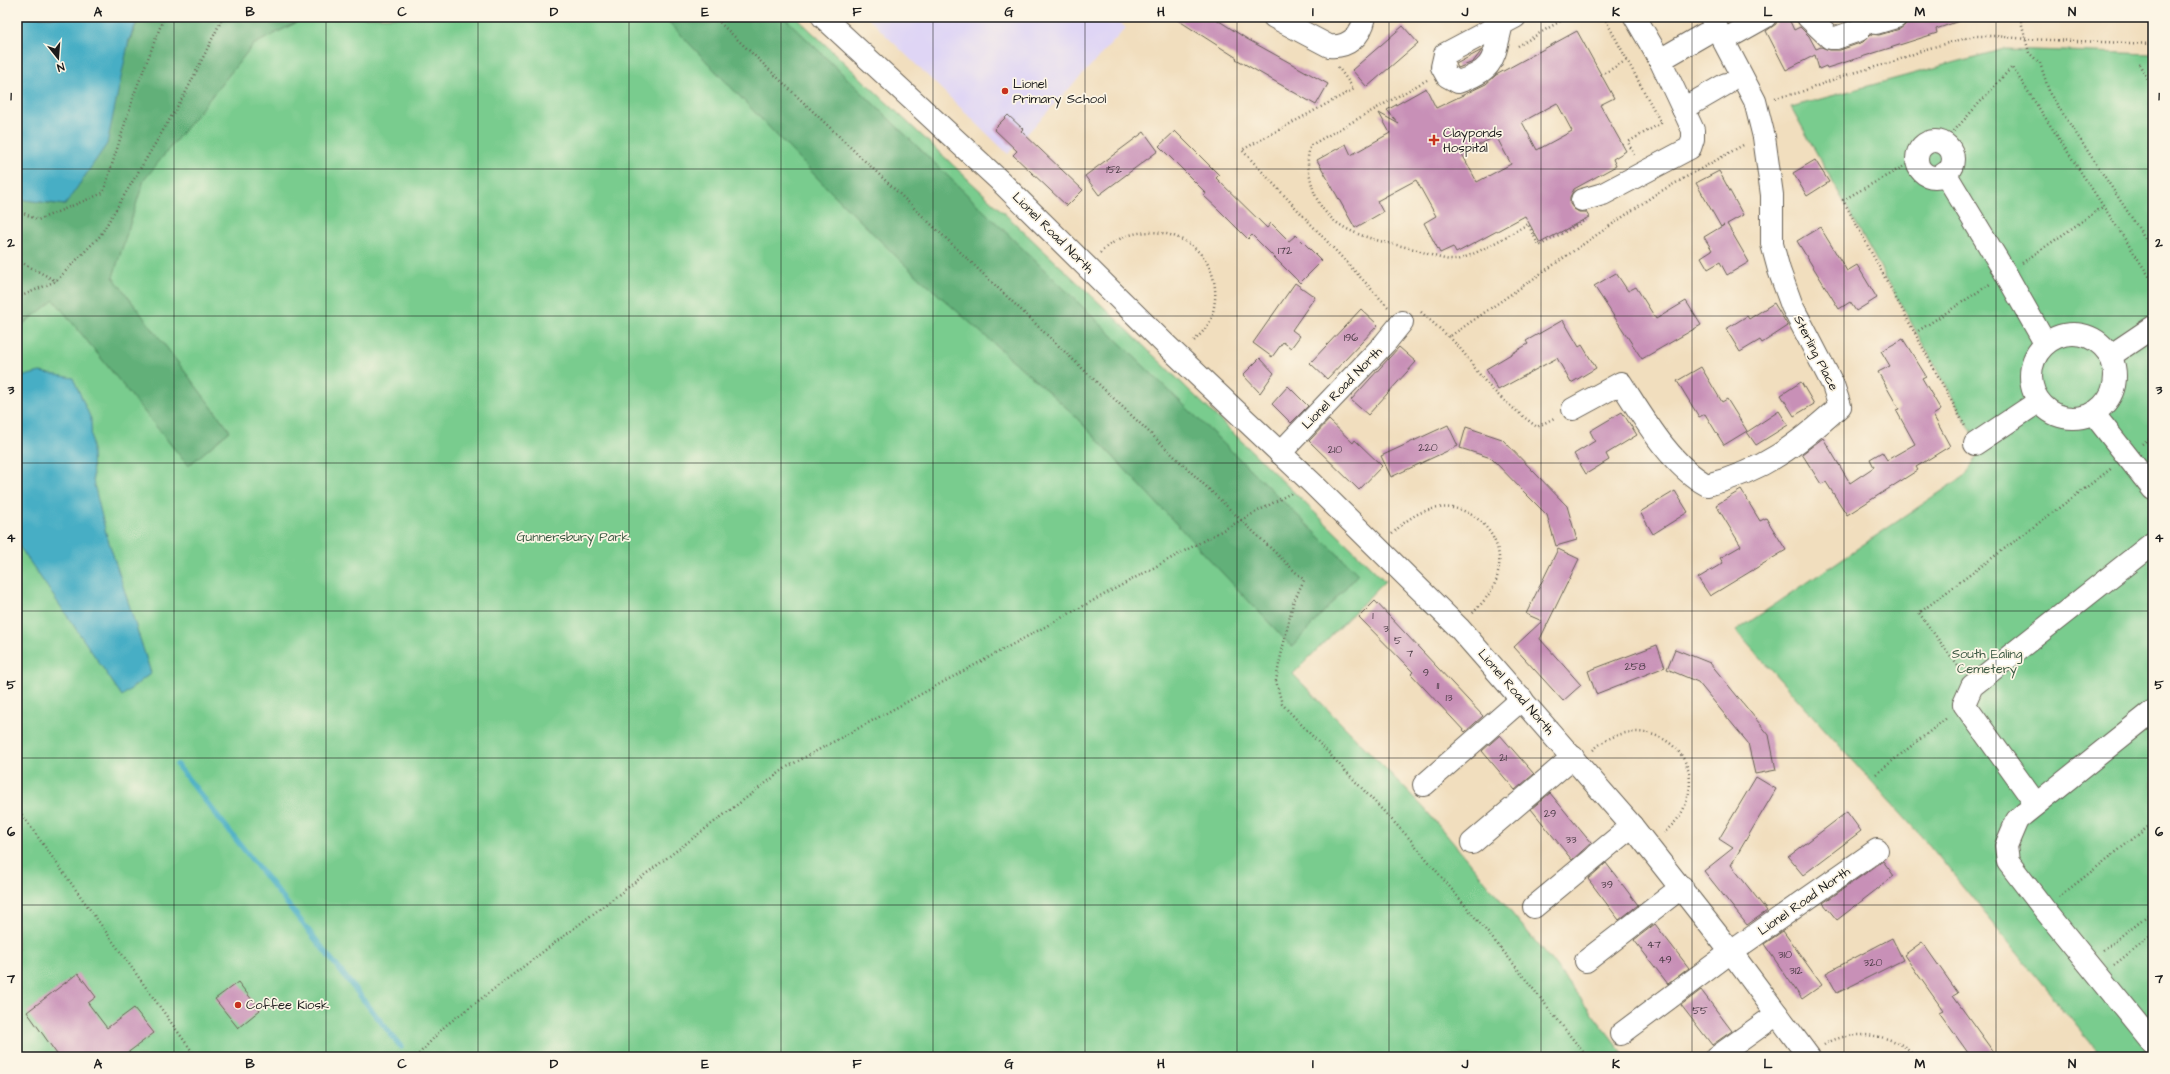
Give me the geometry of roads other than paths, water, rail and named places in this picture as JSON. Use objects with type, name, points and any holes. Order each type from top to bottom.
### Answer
[{"type":"street","name":"Lionel Road North","points":[[823,17],[999,180],[1178,357],[1311,482],[1459,628],[1576,760],[1632,826],[1682,887],[1777,1014],[1815,1052]]},
{"type":"street","points":[[1274,17],[1324,44],[1338,47],[1347,44],[1356,37],[1362,27],[1365,17]]},
{"type":"street","points":[[1582,200],[1603,194],[1690,148],[1693,139],[1693,130],[1660,60],[1635,17]]},
{"type":"street","points":[[1660,60],[1713,30],[1764,17]]},
{"type":"street","points":[[1808,17],[1830,38],[1836,38],[1877,23]]},
{"type":"street","name":"Sterling Place","points":[[1573,409],[1621,383],[1650,430],[1698,480],[1707,485],[1735,478],[1756,469],[1785,452],[1812,433],[1840,406],[1834,385],[1792,306],[1778,270],[1772,244],[1772,195],[1764,137],[1755,101],[1713,30]]},
{"type":"street","points":[[1683,110],[1726,84]]},
{"type":"street","points":[[1929,142],[1943,143],[1948,147],[1952,157],[1952,163],[1945,173],[1931,176],[1925,174],[1918,165],[1918,152],[1924,145],[1929,142]]},
{"type":"street","points":[[1945,173],[2006,274],[2045,343]]},
{"type":"street","name":"Lionel Road North","points":[[1280,453],[1385,343],[1402,322]]},
{"type":"street","points":[[2110,356],[2153,327]]},
{"type":"street","points":[[2069,334],[2084,335],[2094,339],[2110,356],[2114,366],[2114,384],[2109,398],[2093,413],[2074,419],[2055,415],[2038,402],[2033,394],[2030,377],[2033,360],[2045,343],[2058,336],[2069,334]]},
{"type":"street","points":[[1975,444],[2038,402]]},
{"type":"street","points":[[2093,413],[2153,489]]},
{"type":"street","points":[[2036,804],[1968,695],[2153,543]]},
{"type":"street","points":[[1424,785],[1522,699]]},
{"type":"street","points":[[2153,711],[2017,820],[2006,846],[2008,862],[2044,909],[2153,1043]]},
{"type":"street","points":[[1472,843],[1576,760]]},
{"type":"street","points":[[1534,907],[1632,826]]},
{"type":"street","name":"Lionel Road North","points":[[1731,952],[1876,850]]},
{"type":"street","points":[[1586,961],[1682,887]]},
{"type":"street","points":[[1621,1034],[1731,952]]},
{"type":"street","points":[[1717,1057],[1777,1014]]},
{"type":"water","points":[[17,17],[139,17],[129,40],[107,144],[65,205],[17,199]]},
{"type":"water","points":[[40,372],[73,378],[91,419],[93,480],[106,533],[151,673],[122,696],[17,543],[17,378]]},
{"type":"waterway","points":[[177,765],[401,1047]]},
{"type":"place","name":"Lionel Primary School","points":[[1005,91]]},
{"type":"place","name":"Clayponds Hospital","points":[[1434,140]]},
{"type":"place","name":"Coffee Kiosk","points":[[238,1005]]},
{"type":"park label","name":"Gunnersbury Park","points":[[573,537]]},
{"type":"park label","name":"South Ealing Cemetery","points":[[1987,662]]}]
